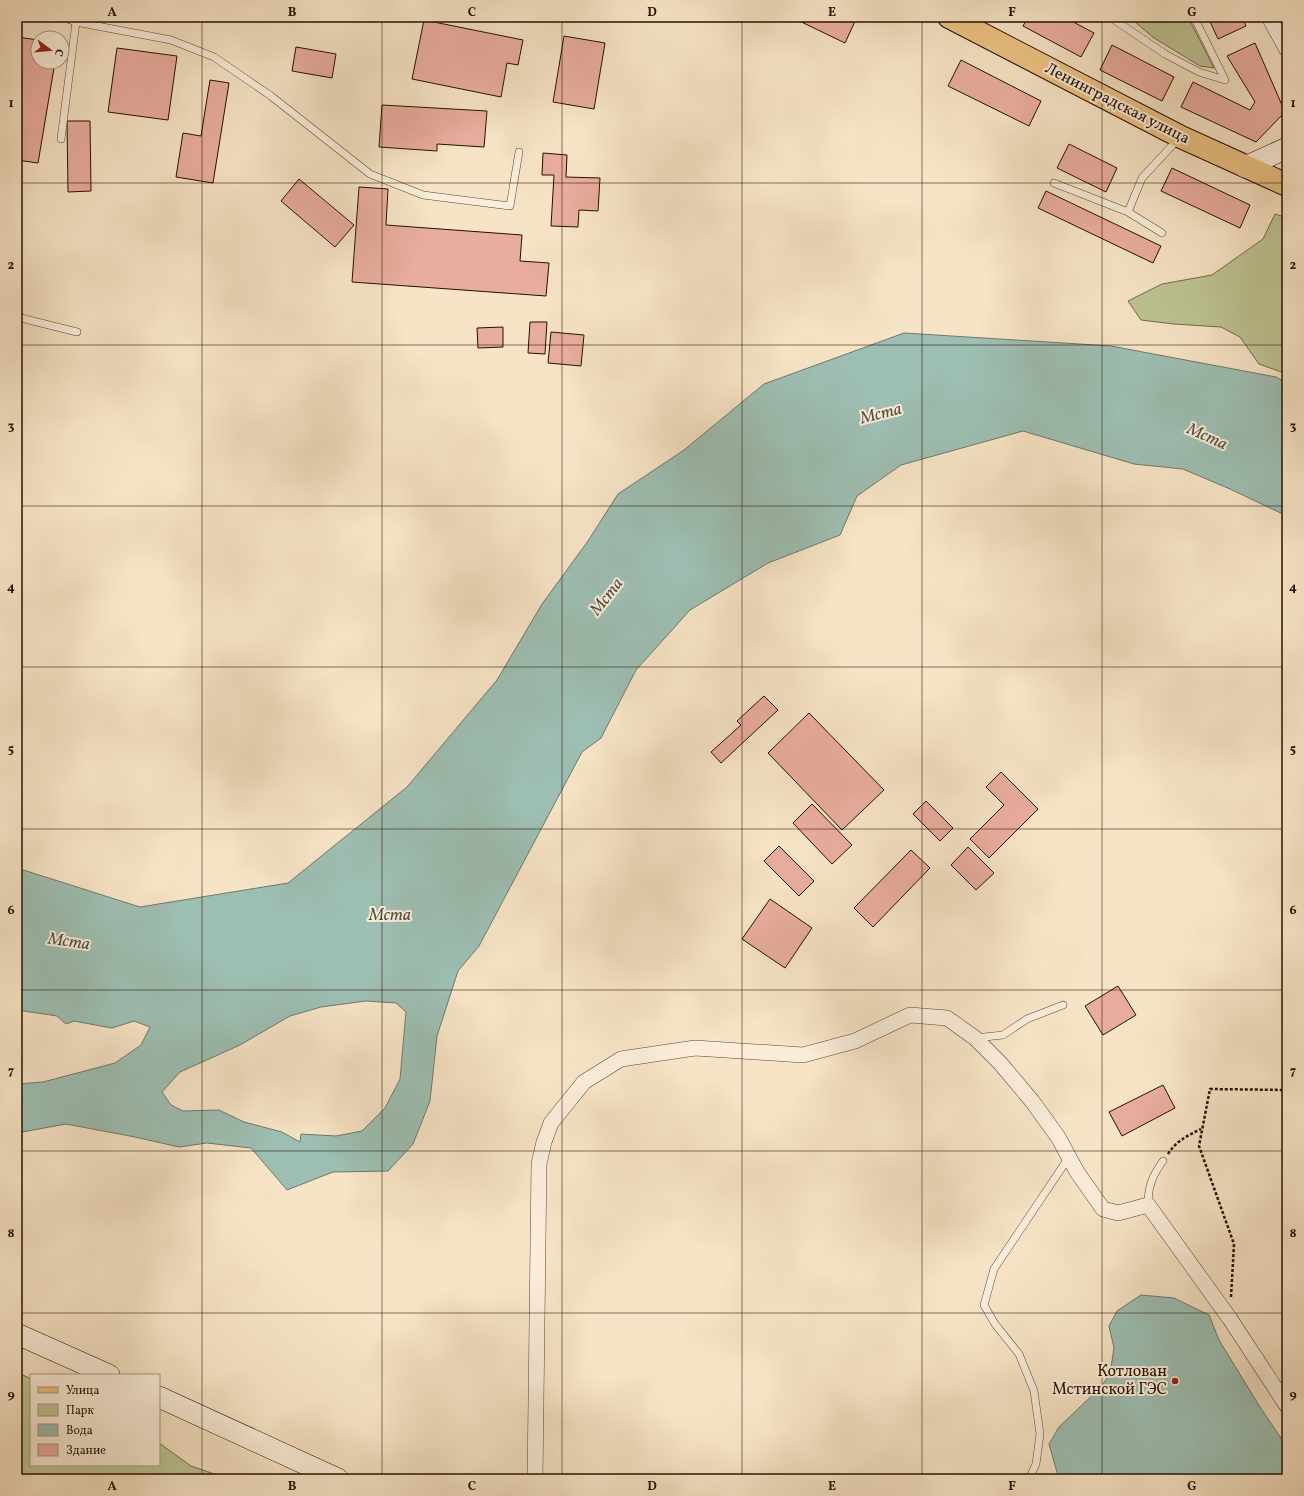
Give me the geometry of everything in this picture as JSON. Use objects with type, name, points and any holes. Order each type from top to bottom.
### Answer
[{"type":"main road","name":"Ленинградская улица","points":[[949,17],[1181,137],[1245,167],[1285,181]]},
{"type":"street","points":[[1269,17],[1287,50]]},
{"type":"street","points":[[1245,167],[1287,148]]},
{"type":"street","points":[[535,1479],[539,1164],[544,1142],[551,1123],[584,1082],[621,1059],[695,1048],[803,1055],[855,1041],[910,1015],[947,1018],[975,1038],[1000,1063],[1032,1101],[1058,1137],[1077,1172],[1103,1209],[1118,1213],[1148,1205],[1230,1319],[1287,1406]]},
{"type":"street","points":[[17,1334],[107,1374]]},
{"type":"street","points":[[160,1398],[338,1479]]},
{"type":"lane","points":[[62,17],[76,22],[171,40],[214,57],[271,96],[370,174],[423,195],[510,206],[519,152]]},
{"type":"lane","points":[[1110,17],[1165,54],[1199,72],[1225,80],[1194,17]]},
{"type":"lane","points":[[61,139],[76,22]]},
{"type":"lane","points":[[1128,212],[1142,178],[1181,137]]},
{"type":"lane","points":[[1054,182],[1128,212],[1162,233]]},
{"type":"lane","points":[[17,317],[77,332]]},
{"type":"lane","points":[[975,1038],[1004,1035],[1027,1019],[1063,1005]]},
{"type":"lane","points":[[1029,1479],[1036,1464],[1040,1434],[1034,1391],[1020,1354],[995,1324],[984,1304],[994,1268],[1069,1157]]},
{"type":"lane","points":[[1148,1205],[1148,1189],[1156,1171],[1163,1161]]},
{"type":"path","points":[[1230,1319],[1234,1244],[1199,1146],[1210,1089],[1287,1090]]},
{"type":"path","points":[[1163,1161],[1173,1145],[1184,1137],[1202,1129]]},
{"type":"green space","points":[[1129,17],[1188,17],[1214,68],[1200,66],[1154,38]]},
{"type":"green space","points":[[1275,214],[1287,218],[1287,374],[1259,364],[1240,337],[1221,327],[1141,320],[1128,301],[1162,284],[1212,275],[1263,239]]},
{"type":"green space","points":[[17,1372],[30,1378],[30,1466],[160,1466],[160,1444],[191,1466],[226,1478],[255,1479],[17,1479]]},
{"type":"water","name":"Мста","points":[[904,333],[1111,346],[1276,377],[1287,383],[1287,516],[1183,469],[1134,464],[1023,431],[901,465],[857,496],[840,535],[768,563],[690,610],[636,670],[601,738],[582,752],[479,946],[458,971],[437,1036],[430,1101],[413,1144],[388,1171],[333,1172],[287,1190],[251,1148],[207,1143],[179,1147],[66,1124],[17,1133],[17,1084],[43,1082],[115,1063],[141,1045],[150,1027],[134,1021],[112,1028],[74,1021],[66,1024],[57,1016],[17,1010],[17,868],[140,907],[288,883],[407,787],[497,680],[542,604],[588,541],[618,494],[684,450],[764,384]],"holes":[[[366,1001],[396,1003],[406,1012],[400,1079],[385,1108],[362,1131],[336,1136],[301,1134],[300,1142],[282,1132],[244,1122],[219,1110],[183,1111],[171,1105],[162,1092],[180,1072],[240,1045],[290,1016],[321,1007]]]},
{"type":"water","name":"Котлован Мстинской ГЭС","points":[[1141,1295],[1174,1298],[1209,1315],[1219,1340],[1260,1407],[1287,1447],[1287,1479],[1059,1479],[1049,1444],[1059,1427],[1100,1388],[1110,1374],[1114,1348],[1109,1326],[1117,1311]]},
{"type":"building","points":[[791,17],[857,17],[845,43]]},
{"type":"building","points":[[1028,17],[1064,17],[1094,33],[1081,57],[1023,26]]},
{"type":"building","points":[[1208,17],[1242,17],[1246,26],[1218,39]]},
{"type":"building","points":[[424,20],[523,40],[518,65],[507,63],[501,97],[412,79]]},
{"type":"building","points":[[564,36],[605,43],[594,109],[553,102]]},
{"type":"building","points":[[17,37],[30,39],[30,70],[54,70],[38,163],[17,160]]},
{"type":"building","points":[[1255,43],[1285,112],[1256,142],[1181,107],[1193,82],[1250,110],[1255,102],[1227,56]]},
{"type":"building","points":[[1112,45],[1174,77],[1162,101],[1100,70]]},
{"type":"building","points":[[296,47],[336,54],[332,78],[292,71]]},
{"type":"building","points":[[117,48],[177,56],[168,120],[108,112]]},
{"type":"building","points":[[961,60],[1041,101],[1029,126],[948,86]]},
{"type":"building","points":[[210,80],[229,83],[213,183],[176,177],[183,133],[201,136]]},
{"type":"building","points":[[382,105],[487,111],[484,147],[437,144],[437,151],[379,147]]},
{"type":"building","points":[[67,121],[90,121],[91,191],[68,192]]},
{"type":"building","points":[[1069,144],[1117,168],[1106,192],[1057,168]]},
{"type":"building","points":[[543,153],[567,155],[566,177],[600,178],[598,211],[579,210],[578,227],[551,226],[554,175],[542,175]]},
{"type":"building","points":[[1172,168],[1250,205],[1240,228],[1161,191]]},
{"type":"building","points":[[299,179],[354,225],[335,247],[281,201]]},
{"type":"building","points":[[359,187],[388,189],[386,225],[522,235],[520,261],[549,263],[546,296],[352,282]]},
{"type":"building","points":[[1046,191],[1161,246],[1153,263],[1038,208]]},
{"type":"building","points":[[530,322],[547,322],[545,354],[528,353]]},
{"type":"building","points":[[503,327],[503,347],[478,348],[477,328]]},
{"type":"building","points":[[551,332],[584,335],[581,366],[548,363]]},
{"type":"building","points":[[764,696],[778,710],[721,763],[711,752],[741,725],[737,721]]},
{"type":"building","points":[[809,713],[884,790],[842,830],[768,753]]},
{"type":"building","points":[[1001,772],[1038,809],[989,858],[970,839],[1004,805],[986,787]]},
{"type":"building","points":[[926,801],[953,828],[940,841],[913,814]]},
{"type":"building","points":[[812,804],[852,845],[832,864],[793,823]]},
{"type":"building","points":[[779,846],[814,881],[799,896],[764,861]]},
{"type":"building","points":[[968,847],[994,873],[976,890],[951,865]]},
{"type":"building","points":[[911,850],[930,868],[873,927],[854,908]]},
{"type":"building","points":[[770,899],[812,928],[785,968],[742,939]]},
{"type":"building","points":[[1118,986],[1136,1015],[1103,1035],[1085,1006]]},
{"type":"building","points":[[1163,1085],[1175,1108],[1122,1136],[1109,1112]]},
{"type":"place","name":"Котлован Мстинской ГЭС","points":[[1175,1381]]}]
